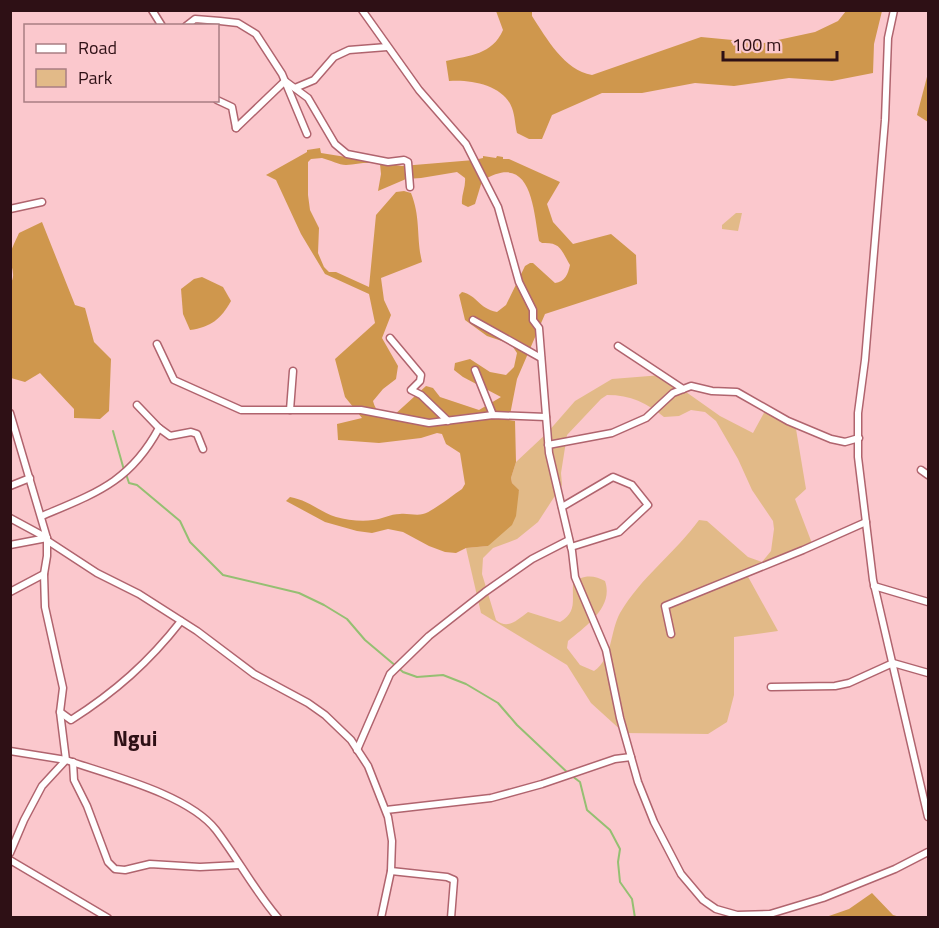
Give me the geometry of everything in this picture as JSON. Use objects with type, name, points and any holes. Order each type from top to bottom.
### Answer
[{"type":"street","points":[[152,10],[161,24]]},
{"type":"street","points":[[362,10],[419,90],[465,144],[501,216],[519,282],[533,310],[533,320],[539,328],[548,445],[570,543],[575,577],[606,650],[620,718],[654,822],[681,874],[703,900],[716,909],[737,915],[770,914],[799,906],[895,869],[928,852]]},
{"type":"street","points":[[894,10],[888,38],[885,120],[865,360],[858,413],[858,457],[874,586],[928,817]]},
{"type":"street","points":[[189,24],[195,19],[238,23],[256,34],[285,81],[307,134]]},
{"type":"street","points":[[296,88],[314,80],[334,57],[349,50],[387,47]]},
{"type":"street","points":[[285,81],[308,98],[335,144],[348,154],[388,162],[404,160],[408,162],[410,187]]},
{"type":"street","points":[[219,101],[232,107],[236,128],[285,81]]},
{"type":"street","points":[[10,209],[42,202]]},
{"type":"street","points":[[472,320],[541,358]]},
{"type":"street","points":[[390,338],[421,375],[420,381],[411,390],[421,394],[448,421]]},
{"type":"street","points":[[157,344],[174,380],[241,410],[361,410],[429,423],[493,415],[546,417]]},
{"type":"street","points":[[618,346],[682,389]]},
{"type":"street","points":[[475,370],[493,415]]},
{"type":"street","points":[[290,410],[293,371]]},
{"type":"street","points":[[548,445],[612,433],[646,418],[673,393],[690,386],[712,391],[737,392],[811,432],[845,442],[859,438]]},
{"type":"street","points":[[137,405],[170,436],[191,432],[197,435],[203,449]]},
{"type":"street","points":[[10,413],[42,516],[48,543],[97,573],[138,594],[181,621],[254,674],[308,703],[339,727],[357,750],[368,766],[386,810],[392,841],[391,871],[381,918]]},
{"type":"street","points":[[42,516],[118,480],[138,461],[159,428]]},
{"type":"street","points":[[921,470],[928,475]]},
{"type":"street","points":[[357,750],[390,674],[429,636],[532,559],[570,543],[619,532],[648,504],[632,485],[613,477],[562,507]]},
{"type":"street","points":[[10,486],[30,478]]},
{"type":"street","points":[[10,518],[47,538]]},
{"type":"street","points":[[671,634],[665,606],[866,522]]},
{"type":"street","points":[[10,545],[47,538]]},
{"type":"street","points":[[47,538],[44,574],[45,607],[63,688],[60,712],[69,761],[74,780],[87,806],[108,862],[115,869],[125,870],[150,864],[200,867],[239,865]]},
{"type":"street","points":[[10,592],[44,574]]},
{"type":"street","points":[[874,586],[928,602]]},
{"type":"street","points":[[60,712],[71,720],[93,706],[139,670],[162,646],[181,621]]},
{"type":"street","points":[[771,687],[835,686],[849,683],[893,663],[928,673]]},
{"type":"street","points":[[10,751],[69,761],[157,793],[188,807],[215,829],[254,889],[278,918]]},
{"type":"street","points":[[386,810],[491,798],[542,784],[615,759],[631,757]]},
{"type":"street","points":[[10,853],[42,786],[69,761]]},
{"type":"street","points":[[10,860],[108,918]]},
{"type":"street","points":[[391,871],[447,877],[454,880],[451,918]]},
{"type":"green space","points":[[736,213],[742,213],[738,231],[722,229],[722,225]]},
{"type":"green space","points":[[662,375],[720,416],[753,433],[765,411],[796,429],[806,489],[795,499],[813,546],[746,573],[778,631],[734,637],[734,695],[727,722],[708,734],[624,733],[591,703],[567,665],[481,613],[466,548],[488,546],[519,491],[511,478],[516,462],[547,433],[575,401],[612,379]],"holes":[[[607,395],[624,396],[638,401],[664,417],[679,416],[691,410],[705,412],[716,421],[738,459],[752,490],[773,521],[774,529],[771,551],[762,562],[748,557],[707,521],[699,520],[628,600],[617,620],[605,659],[594,671],[580,665],[567,648],[568,641],[590,622],[602,607],[606,599],[605,581],[588,576],[576,581],[573,584],[571,610],[560,622],[528,612],[516,621],[505,624],[496,620],[482,574],[483,558],[493,548],[517,539],[538,522],[562,485],[561,473],[567,435]]]},
{"type":"shaded area","points":[[496,11],[532,11],[532,16],[557,52],[573,67],[592,75],[701,37],[764,43],[815,32],[838,21],[846,11],[882,11],[874,44],[873,73],[832,81],[789,78],[734,86],[695,83],[642,93],[602,93],[552,115],[542,139],[529,139],[517,133],[512,108],[502,94],[485,85],[467,81],[449,81],[446,61],[479,53],[493,45],[498,38],[503,30]]},
{"type":"shaded area","points":[[928,73],[928,122],[917,115]]},
{"type":"shaded area","points":[[320,148],[321,153],[402,166],[474,160],[483,158],[483,156],[503,157],[503,159],[509,159],[560,182],[547,204],[553,222],[573,244],[611,234],[636,255],[637,284],[545,314],[517,379],[509,420],[515,421],[516,462],[511,478],[512,483],[519,490],[516,516],[512,525],[488,546],[466,548],[456,553],[445,552],[403,532],[388,529],[372,533],[325,522],[286,501],[290,497],[336,517],[369,521],[396,514],[427,513],[462,489],[465,484],[460,453],[446,444],[442,434],[379,443],[338,440],[337,424],[362,418],[345,397],[335,359],[375,323],[369,294],[325,274],[301,234],[276,180],[266,175],[307,150]],"holes":[[[322,158],[343,165],[380,164],[378,191],[406,179],[457,172],[465,178],[462,204],[468,207],[475,204],[482,181],[498,174],[511,173],[520,178],[527,187],[539,241],[553,244],[562,251],[570,265],[566,277],[555,283],[533,263],[530,263],[525,266],[506,305],[497,312],[486,308],[472,296],[462,292],[459,295],[465,320],[487,336],[511,344],[517,353],[514,367],[506,375],[490,372],[470,359],[455,363],[454,370],[501,397],[479,410],[440,397],[433,388],[426,386],[393,416],[380,412],[376,408],[373,401],[396,379],[398,366],[382,338],[391,315],[384,300],[381,278],[422,262],[416,211],[411,193],[404,191],[396,192],[376,215],[369,287],[336,272],[329,272],[324,267],[318,253],[319,228],[310,210],[308,195],[308,162],[311,159]]]},
{"type":"shaded area","points":[[42,222],[75,305],[85,308],[94,342],[111,359],[109,411],[100,419],[74,418],[74,409],[40,373],[25,382],[11,378],[10,284],[13,274],[10,256],[19,233]]},
{"type":"shaded area","points":[[202,277],[223,287],[231,301],[215,321],[204,327],[190,330],[183,314],[181,289],[194,279]]},
{"type":"shaded area","points":[[872,893],[893,915],[900,917],[826,917],[849,909]]},
{"type":"waterway","points":[[113,431],[124,470]]},
{"type":"waterway","points":[[126,474],[129,483],[137,485],[180,521],[190,542],[223,575],[299,593],[324,605],[347,619],[365,640],[403,672],[417,677],[443,675],[466,684],[498,703],[517,725],[568,773]]},
{"type":"waterway","points":[[572,776],[580,782],[587,810],[610,830],[620,849],[618,862],[620,882],[632,899],[635,918]]},
{"type":"district","name":"Ngui","points":[[135,738]]}]
